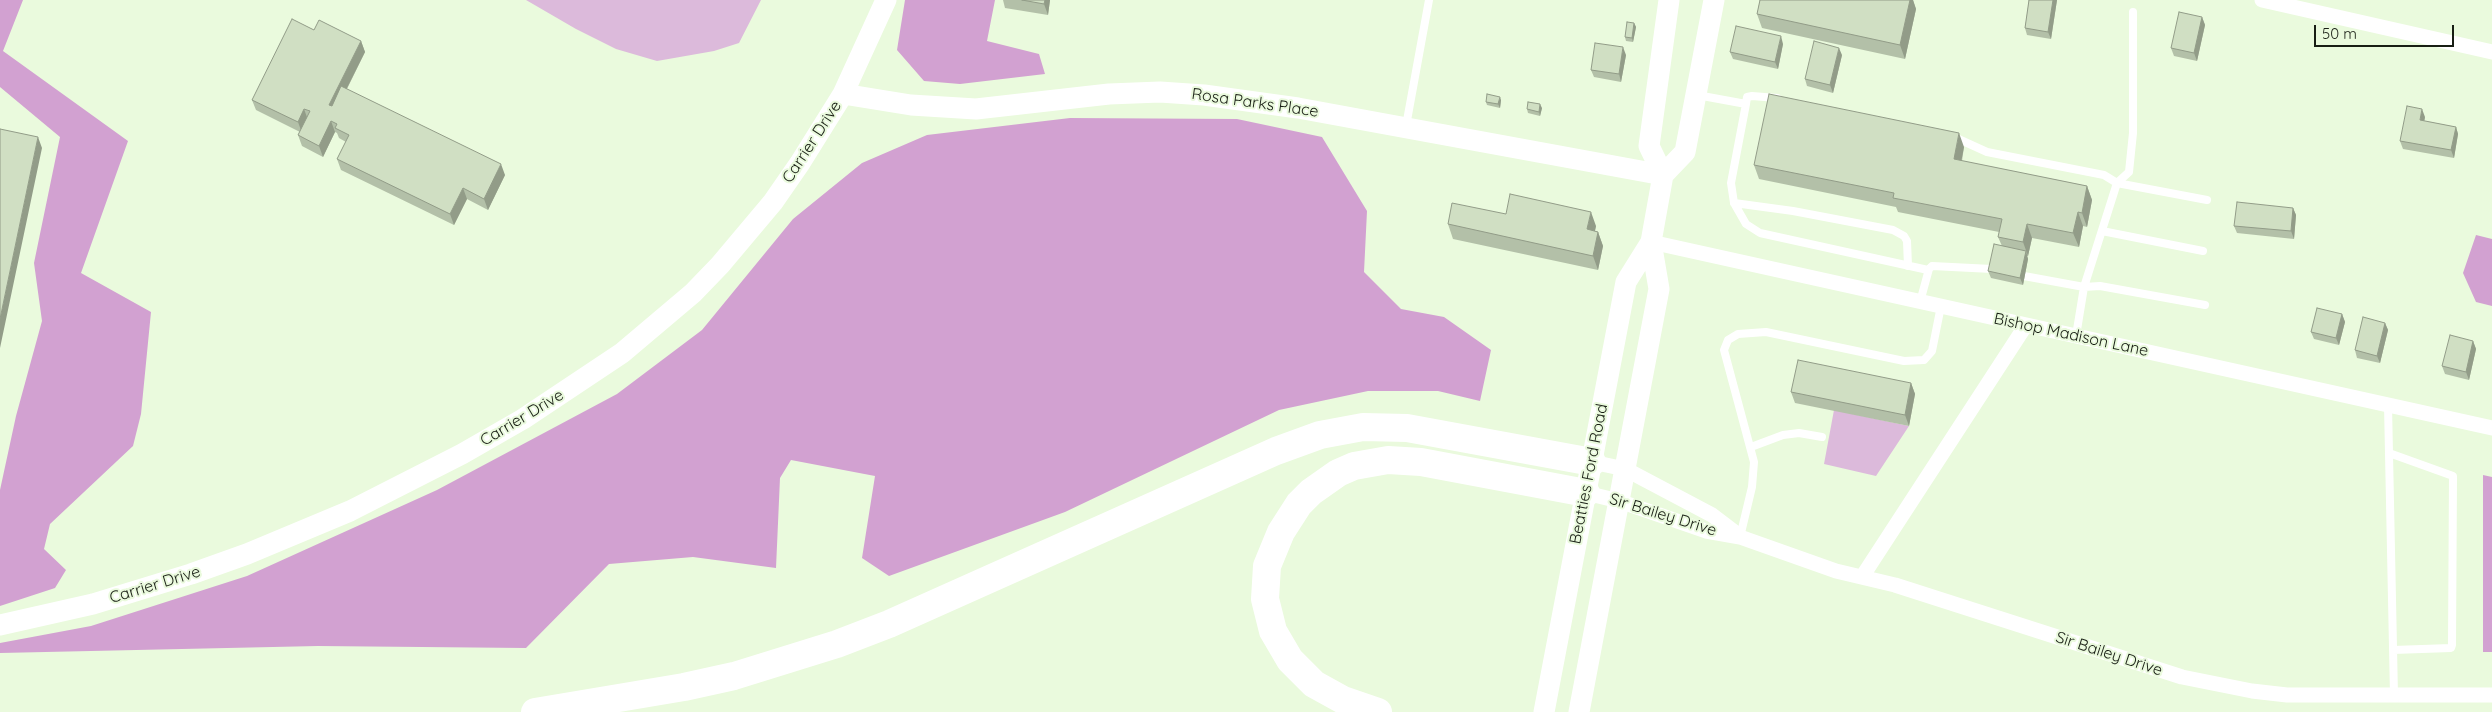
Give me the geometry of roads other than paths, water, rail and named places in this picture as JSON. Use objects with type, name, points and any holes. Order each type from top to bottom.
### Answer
[{"type":"highway","points":[[535,712],[684,687],[734,676],[837,644],[889,624],[1276,450],[1320,435],[1363,427],[1407,428],[1592,462]]},
{"type":"highway","points":[[1378,712],[1343,700],[1314,684],[1290,660],[1273,632],[1265,599],[1268,566],[1281,532],[1299,504],[1311,492],[1338,473],[1354,466],[1388,460],[1421,462],[1586,493]]},
{"type":"street","name":"Carrier Drive","points":[[0,625],[48,615],[141,590],[247,554],[332,519],[400,487],[523,419],[622,353],[693,293],[720,265],[773,202],[843,94],[886,0]]},
{"type":"street","points":[[1669,0],[1649,146],[1663,175],[1685,152],[1714,0]]},
{"type":"street","points":[[2262,0],[2492,52]]},
{"type":"street","name":"Rosa Parks Place","points":[[843,94],[911,105],[976,108],[1109,94],[1160,92],[1252,100],[1663,175]]},
{"type":"street","name":"Beatties Ford Road","points":[[1579,712],[1659,289],[1651,242],[1663,175]]},
{"type":"street","name":"Beatties Ford Road","points":[[1544,712],[1626,282],[1651,242]]},
{"type":"street","name":"Bishop Madison Lane","points":[[1651,242],[2492,428]]},
{"type":"street","points":[[1862,577],[2026,325]]},
{"type":"street","name":"Sir Bailey Drive","points":[[1592,462],[1625,469],[1712,515],[1740,537]]},
{"type":"street","name":"Sir Bailey Drive","points":[[1586,493],[1619,501],[1706,531],[1740,537],[1836,571],[1895,585],[2182,677],[2252,691],[2287,695],[2492,695]]},
{"type":"lane","points":[[1406,127],[1429,0]]},
{"type":"lane","points":[[2076,336],[2084,287],[2117,182],[2129,172],[2133,133],[2133,12]]},
{"type":"lane","points":[[1696,95],[1746,104]]},
{"type":"lane","points":[[1788,99],[1747,97],[1732,174],[1734,203],[1742,220],[1760,233],[1928,270]]},
{"type":"lane","points":[[1946,134],[1987,152],[2104,175],[2117,182],[2207,200]]},
{"type":"lane","points":[[1734,203],[1794,211],[1893,230],[1904,236],[1907,241],[1908,266]]},
{"type":"lane","points":[[2102,231],[2203,252]]},
{"type":"lane","points":[[1920,302],[1928,270],[1932,266],[1992,270]]},
{"type":"lane","points":[[2024,276],[2084,287],[2100,286],[2205,306]]},
{"type":"lane","points":[[1740,537],[1752,488],[1754,462],[1724,350],[1728,340],[1738,334],[1766,332],[1904,360],[1924,360],[1932,351],[1941,306]]},
{"type":"lane","points":[[2388,405],[2394,696]]},
{"type":"lane","points":[[1751,447],[1783,435],[1799,433],[1822,437]]},
{"type":"lane","points":[[2389,453],[2453,476],[2452,646],[2451,648],[2393,650]]}]
